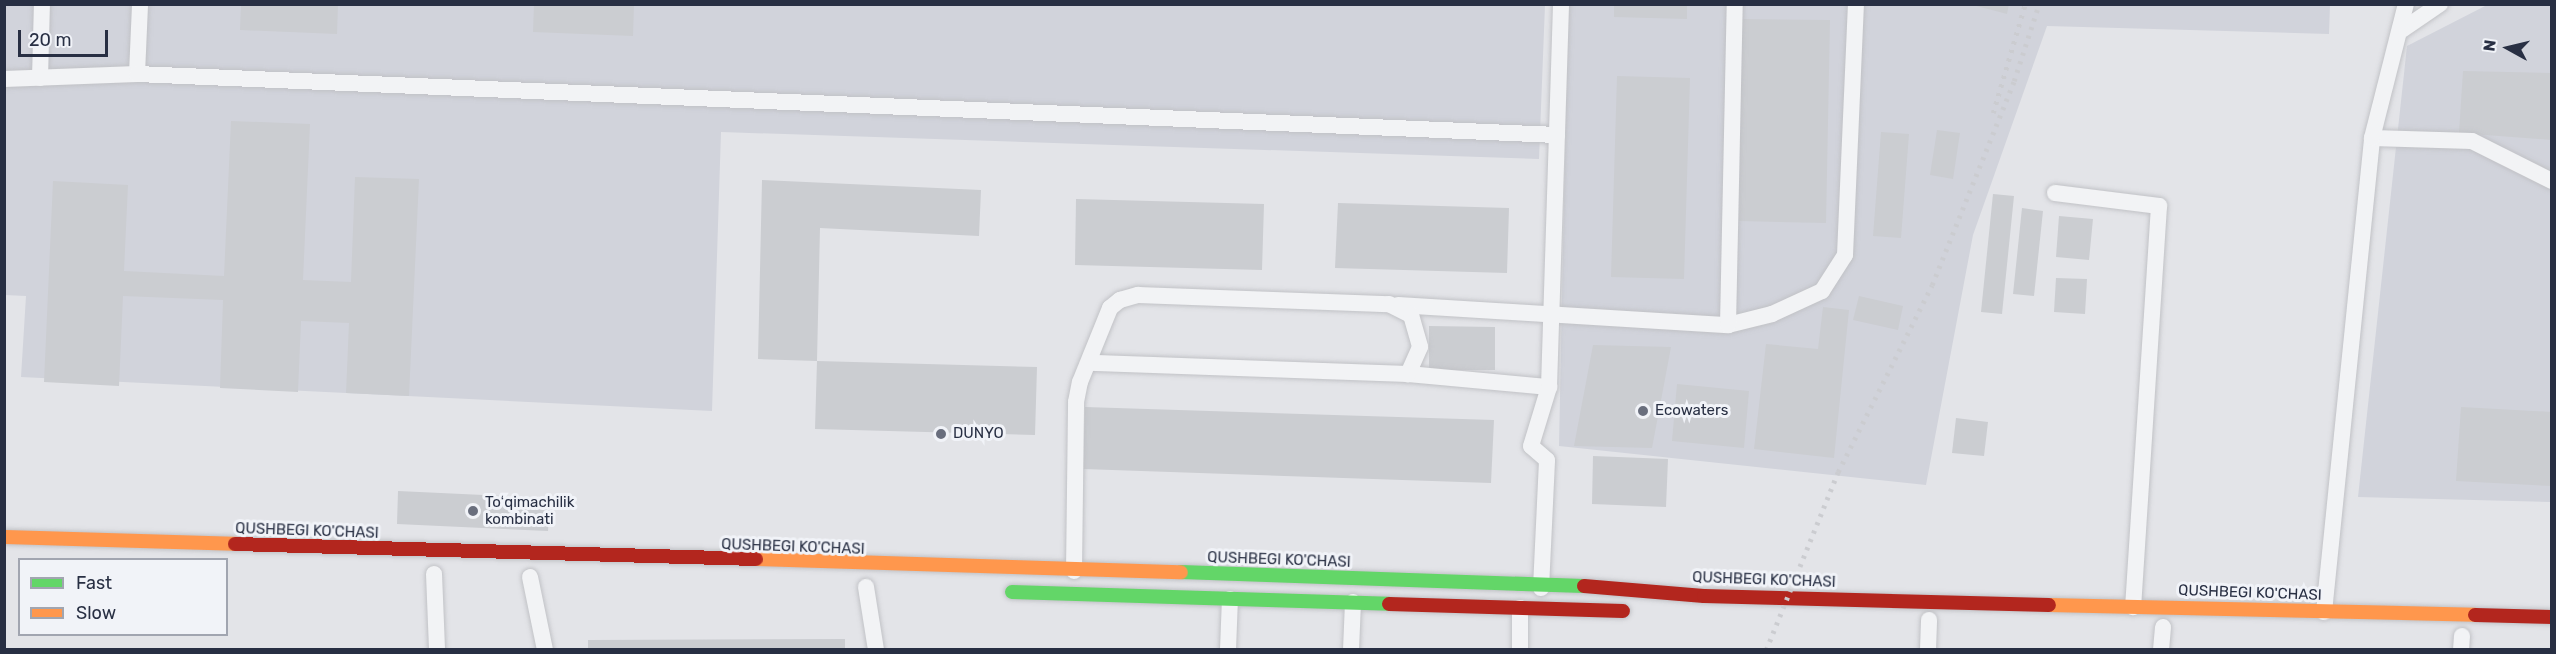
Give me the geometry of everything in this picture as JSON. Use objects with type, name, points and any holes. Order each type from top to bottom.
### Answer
[{"type":"main road","name":"QUSHBEGI KO'CHASI","points":[[4,537],[610,564],[1074,571],[1541,583],[1704,596],[2552,617]]},
{"type":"main road","points":[[995,591],[1633,611]]},
{"type":"main road","points":[[2131,626],[2133,607]]},
{"type":"main road","points":[[2163,627],[2164,607]]},
{"type":"main road","points":[[2323,632],[2324,612]]},
{"type":"main road","points":[[2462,615],[2462,640]]},
{"type":"lane","points":[[40,78],[42,4]]},
{"type":"lane","points":[[137,74],[140,4]]},
{"type":"lane","points":[[1540,608],[1546,460],[1531,446],[1549,387],[1561,4]]},
{"type":"lane","points":[[1728,326],[1735,4]]},
{"type":"lane","points":[[1074,571],[1076,402],[1110,308],[1138,294],[1389,304],[1728,326],[1772,314],[1822,291],[1845,255],[1856,4]]},
{"type":"lane","points":[[2324,612],[2372,138],[2402,30],[2406,4]]},
{"type":"lane","points":[[2402,30],[2440,4]]},
{"type":"lane","points":[[4,79],[137,74],[1557,135]]},
{"type":"lane","points":[[2372,138],[2472,141],[2552,181]]},
{"type":"lane","points":[[2055,193],[2159,206],[2133,607]]},
{"type":"lane","points":[[1389,304],[1411,315],[1417,327],[1420,347],[1408,374]]},
{"type":"lane","points":[[1089,363],[1408,374],[1549,387]]},
{"type":"lane","points":[[434,574],[437,650]]},
{"type":"lane","points":[[530,577],[545,650]]},
{"type":"lane","points":[[866,587],[876,650]]},
{"type":"lane","points":[[1228,650],[1230,599]]},
{"type":"lane","points":[[1351,650],[1353,602]]},
{"type":"lane","points":[[1520,608],[1520,650]]},
{"type":"lane","points":[[1928,650],[1929,620]]},
{"type":"lane","points":[[2161,650],[2163,627]]},
{"type":"shaded area","points":[[5,5],[1545,5],[1539,159],[721,132],[712,411],[21,377],[26,296],[5,295]]},
{"type":"shaded area","points":[[1568,5],[2330,5],[2329,34],[2047,26],[1973,235],[1926,485],[1559,446]]},
{"type":"shaded area","points":[[2487,5],[2551,5],[2551,502],[2358,497],[2407,46]]},
{"type":"building","points":[[241,4],[338,4],[337,34],[240,30]]},
{"type":"building","points":[[534,4],[634,4],[633,36],[533,32]]},
{"type":"building","points":[[1614,4],[1687,4],[1687,19],[1614,17]]},
{"type":"building","points":[[1969,4],[2009,4],[2007,14]]},
{"type":"building","points":[[1742,19],[1830,20],[1826,223],[1739,221]]},
{"type":"building","points":[[2463,71],[2552,73],[2552,140],[2459,133]]},
{"type":"building","points":[[1617,76],[1690,78],[1684,279],[1611,277]]},
{"type":"building","points":[[231,121],[310,124],[303,280],[351,282],[355,177],[419,179],[409,396],[346,393],[349,323],[301,321],[298,392],[220,388],[223,300],[123,296],[119,386],[44,382],[53,181],[128,185],[124,271],[224,276]]},
{"type":"building","points":[[1937,130],[1960,133],[1953,179],[1930,175]]},
{"type":"building","points":[[1881,132],[1909,134],[1901,238],[1873,236]]},
{"type":"building","points":[[762,180],[981,190],[979,236],[820,228],[817,361],[758,359]]},
{"type":"building","points":[[1993,194],[2014,196],[2002,314],[1981,312]]},
{"type":"building","points":[[1076,199],[1264,204],[1262,270],[1075,265]]},
{"type":"building","points":[[1338,203],[1509,208],[1507,273],[1335,268]]},
{"type":"building","points":[[2022,208],[2043,211],[2034,296],[2013,294]]},
{"type":"building","points":[[2059,216],[2093,219],[2089,260],[2056,257]]},
{"type":"building","points":[[2056,278],[2087,279],[2085,314],[2054,312]]},
{"type":"building","points":[[1859,296],[1903,306],[1898,330],[1853,320]]},
{"type":"building","points":[[1823,307],[1849,310],[1834,458],[1754,449],[1766,344],[1818,349]]},
{"type":"building","points":[[1429,326],[1495,327],[1495,370],[1429,370]]},
{"type":"building","points":[[1593,345],[1671,347],[1652,448],[1574,446]]},
{"type":"building","points":[[817,361],[1037,367],[1035,435],[815,429]]},
{"type":"building","points":[[1677,384],[1749,391],[1744,448],[1672,441]]},
{"type":"building","points":[[1085,407],[1494,420],[1491,483],[1083,469]]},
{"type":"building","points":[[2461,407],[2552,412],[2552,486],[2456,481]]},
{"type":"building","points":[[1956,418],[1988,422],[1984,456],[1952,453]]},
{"type":"building","points":[[1593,456],[1668,459],[1666,507],[1592,504]]},
{"type":"building","name":"Toʻqimachilik kombinati","points":[[398,491],[550,498],[548,531],[397,524]]},
{"type":"building","points":[[845,639],[845,650],[588,650],[588,640]]},
{"type":"railway","points":[[1993,113],[2025,4]]},
{"type":"railway","points":[[1766,650],[1838,472],[1932,285],[2014,81],[2039,4]]},
{"type":"traffic: fast","points":[[1181,572],[1584,586]]},
{"type":"traffic: fast","points":[[1012,592],[1389,604]]},
{"type":"traffic: slow","points":[[4,537],[235,544]]},
{"type":"traffic: slow","points":[[756,559],[1181,572]]},
{"type":"traffic: slow","points":[[2049,605],[2475,615]]},
{"type":"traffic: jam","points":[[235,544],[756,559]]},
{"type":"traffic: jam","points":[[1584,586],[1704,596],[2049,605]]},
{"type":"traffic: jam","points":[[1389,604],[1623,611]]},
{"type":"traffic: jam","points":[[2475,615],[2552,617]]},
{"type":"place","name":"Ecowaters","points":[[1643,411]]},
{"type":"place","name":"DUNYO","points":[[941,434]]},
{"type":"place","name":"Toʻqimachilik kombinati","points":[[473,511]]}]
